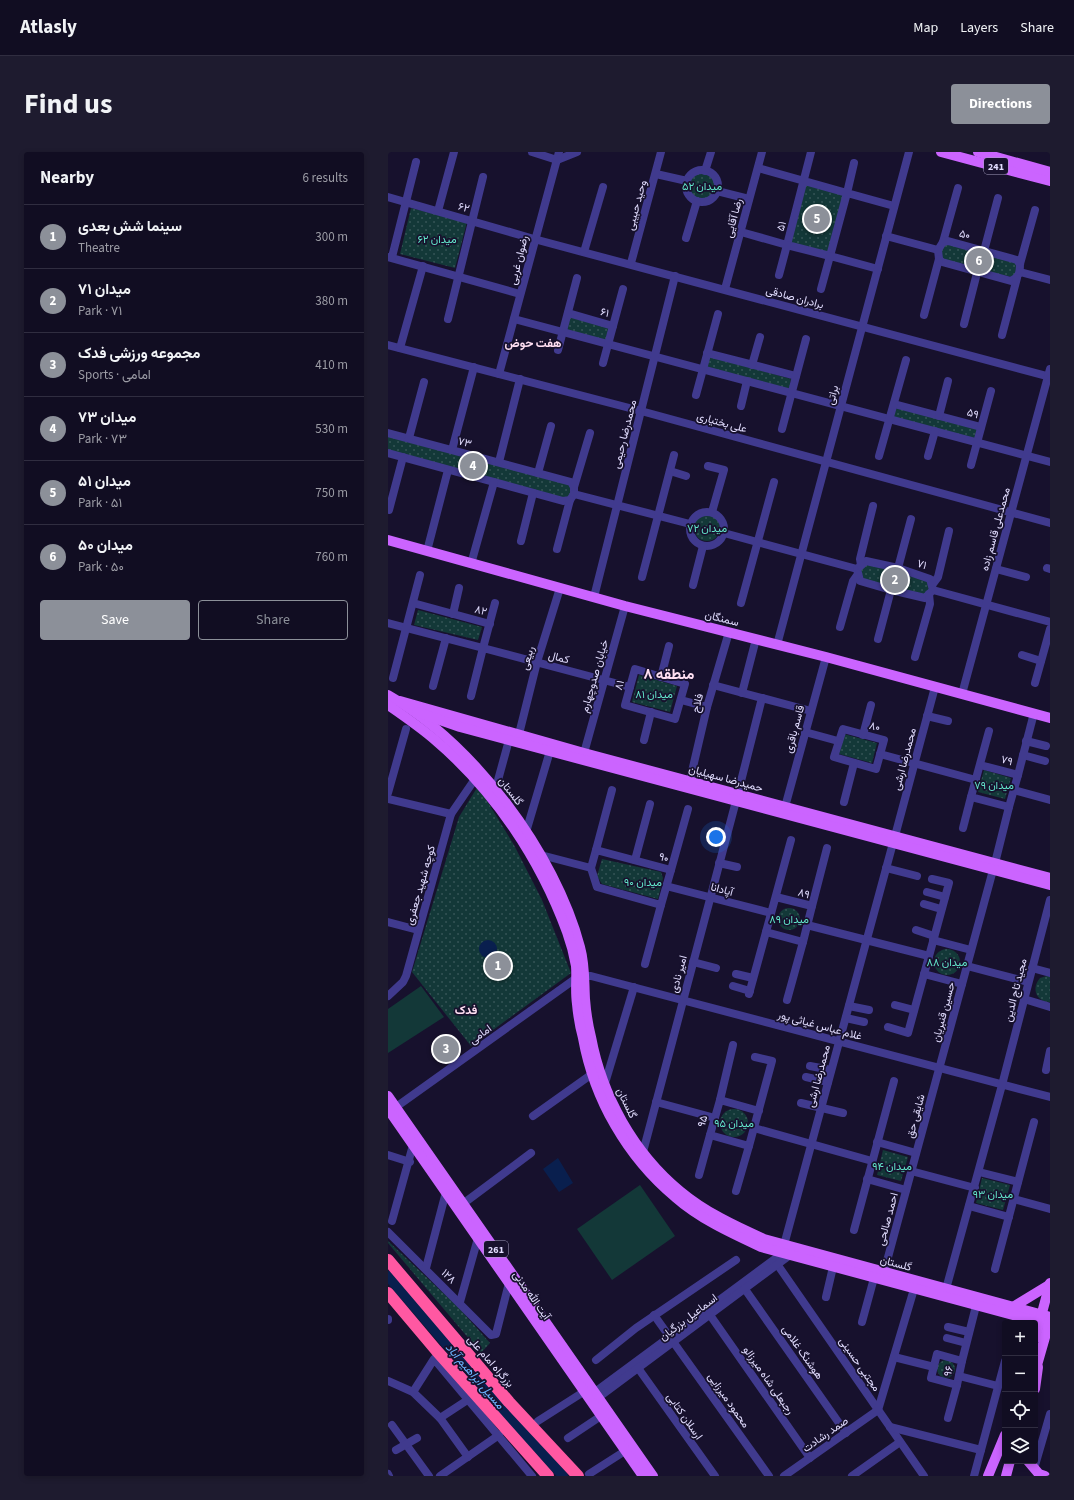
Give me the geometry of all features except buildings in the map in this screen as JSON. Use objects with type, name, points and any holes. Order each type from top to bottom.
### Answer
[{"type":"highway","name":"بزرگراه امام علی","points":[[388,1260],[509,1402],[583,1475]]},
{"type":"highway","points":[[388,1293],[436,1350],[548,1476]]},
{"type":"main road","name":"241","points":[[942,152],[1050,181]]},
{"type":"main road","name":"241","points":[[978,152],[1050,172]]},
{"type":"main road","name":"سمنگان","points":[[388,540],[625,606],[826,657],[1050,718]]},
{"type":"main road","name":"حمیدرضا سهیلیان","points":[[391,700],[583,756],[894,840],[994,866],[1050,878]]},
{"type":"main road","name":"گلستان","points":[[391,700],[475,779],[505,816],[534,860],[555,902],[573,950],[585,1000],[591,1038],[611,1100],[625,1127],[643,1152],[680,1191],[733,1225],[764,1239],[785,1251],[833,1267],[1022,1320]]},
{"type":"main road","name":"حمیدرضا سهیلیان","points":[[404,711],[460,727],[514,737]]},
{"type":"main road","name":"گلستان","points":[[404,711],[450,742],[495,791],[526,832],[541,855],[562,898],[580,948],[580,978],[577,1004],[583,1040],[592,1074],[603,1103],[618,1131],[636,1157],[675,1198],[729,1233],[761,1247],[884,1272],[1013,1307],[1047,1321]]},
{"type":"main road","points":[[450,742],[454,729],[457,726],[460,727]]},
{"type":"main road","name":"حمیدرضا سهیلیان","points":[[994,866],[1050,885]]},
{"type":"main road","name":"آیت الله مدنی","points":[[388,1096],[391,1109],[413,1145],[509,1283],[629,1448],[641,1475]]},
{"type":"main road","name":"261","points":[[391,1109],[464,1203],[592,1396]]},
{"type":"main road","points":[[1013,1307],[1050,1284]]},
{"type":"main road","points":[[1038,1362],[1047,1321],[1050,1284]]},
{"type":"main road","points":[[1038,1334],[1047,1321]]},
{"type":"main road","points":[[1038,1366],[1039,1358]]},
{"type":"main road","name":"آیت الله مدنی","points":[[592,1396],[601,1416],[653,1476]]},
{"type":"main road","points":[[988,1476],[1002,1442]]},
{"type":"main road","points":[[994,1476],[1002,1451]]},
{"type":"main road","points":[[1006,1476],[1009,1464]]},
{"type":"main road","points":[[1031,1465],[1039,1474],[1046,1476]]},
{"type":"street","points":[[438,211],[454,152]]},
{"type":"street","points":[[532,152],[558,156],[577,152]]},
{"type":"street","name":"وحید حبیبی","points":[[631,264],[661,152]]},
{"type":"street","points":[[705,170],[711,152]]},
{"type":"street","name":"رضا آقایی","points":[[725,289],[762,152]]},
{"type":"street","name":"۵۱","points":[[811,152],[787,245],[878,268]]},
{"type":"street","name":"براتی","points":[[777,645],[909,152]]},
{"type":"street","name":"رضوان غربی","points":[[499,374],[534,239],[558,156]]},
{"type":"street","points":[[416,162],[406,202],[389,257],[520,294]]},
{"type":"street","points":[[821,289],[854,163]]},
{"type":"street","points":[[758,168],[894,206]]},
{"type":"street","points":[[705,170],[715,177],[718,186],[717,191],[709,200],[697,201],[688,195],[686,190],[687,181],[692,174],[705,170]]},
{"type":"street","points":[[656,174],[687,181]]},
{"type":"street","points":[[473,221],[483,177]]},
{"type":"street","points":[[584,252],[603,187]]},
{"type":"street","points":[[943,242],[958,188]]},
{"type":"street","points":[[717,191],[749,199]]},
{"type":"street","name":"۶۲","points":[[388,197],[473,221],[448,319]]},
{"type":"street","points":[[984,251],[998,198]]},
{"type":"street","points":[[686,238],[697,201]]},
{"type":"street","points":[[1002,335],[1035,210]]},
{"type":"street","name":"برادران صادقی","points":[[473,221],[534,239],[725,289],[862,327],[1049,374]]},
{"type":"street","points":[[741,232],[787,245],[779,276]]},
{"type":"street","points":[[886,236],[938,250],[939,259],[924,315]]},
{"type":"street","name":"۵۰","points":[[938,250],[943,242],[948,241],[1017,260],[1019,272]]},
{"type":"street","points":[[939,259],[942,262],[977,273],[1011,281],[1019,272]]},
{"type":"street","points":[[400,348],[423,266]]},
{"type":"street","points":[[1019,272],[1050,280]]},
{"type":"street","points":[[964,324],[977,273]]},
{"type":"street","name":"محمدرضا رحیمی","points":[[594,597],[675,276]]},
{"type":"street","points":[[558,350],[577,278]]},
{"type":"street","points":[[613,326],[623,289]]},
{"type":"street","name":"۶۱","points":[[568,313],[613,326],[604,363]]},
{"type":"street","points":[[696,396],[718,314]]},
{"type":"street","points":[[514,319],[935,430],[1050,462]]},
{"type":"street","points":[[752,365],[760,336]]},
{"type":"street","points":[[782,429],[806,339]]},
{"type":"street","name":"علی بختیاری","points":[[388,345],[641,411],[1050,523]]},
{"type":"street","points":[[707,353],[796,376]]},
{"type":"street","points":[[879,456],[906,360]]},
{"type":"street","points":[[452,450],[474,367]]},
{"type":"street","name":"محمدعلی قاسم زاده","points":[[962,694],[1049,374]]},
{"type":"street","points":[[499,462],[520,380]]},
{"type":"street","points":[[741,406],[747,381]]},
{"type":"street","points":[[409,438],[424,382]]},
{"type":"street","points":[[939,416],[948,382]]},
{"type":"street","points":[[981,427],[991,391]]},
{"type":"street","name":"۵۹","points":[[894,404],[981,427],[971,465]]},
{"type":"street","points":[[538,473],[551,426]]},
{"type":"street","points":[[928,456],[935,430]]},
{"type":"street","name":"۷۳","points":[[388,433],[571,482],[573,494]]},
{"type":"street","points":[[557,549],[590,433]]},
{"type":"street","points":[[388,453],[562,500],[573,494],[690,524]]},
{"type":"street","points":[[642,577],[674,455]]},
{"type":"street","points":[[389,510],[403,457]]},
{"type":"street","points":[[708,466],[724,470],[712,512]]},
{"type":"street","points":[[427,551],[448,470]]},
{"type":"street","points":[[670,471],[686,476]]},
{"type":"street","points":[[472,564],[494,482]]},
{"type":"street","points":[[741,602],[774,482]]},
{"type":"street","points":[[521,541],[533,492]]},
{"type":"street","points":[[873,506],[860,558],[860,581],[925,598],[938,577],[949,531]]},
{"type":"street","points":[[707,511],[712,512],[721,518],[724,533],[722,538],[714,545],[703,546],[698,544],[691,535],[690,524],[696,515],[707,511]]},
{"type":"street","points":[[898,568],[911,520]]},
{"type":"street","points":[[724,533],[859,569]]},
{"type":"street","points":[[693,585],[703,546]]},
{"type":"street","name":"۷۱","points":[[859,569],[866,561],[898,568],[930,579],[931,590]]},
{"type":"street","points":[[840,627],[853,581],[859,569]]},
{"type":"street","points":[[996,569],[1026,577]]},
{"type":"street","points":[[393,678],[420,575]]},
{"type":"street","points":[[452,614],[459,588]]},
{"type":"street","name":"ربیعی","points":[[495,791],[514,737],[560,588]]},
{"type":"street","points":[[878,639],[891,590]]},
{"type":"street","points":[[931,590],[1050,622]]},
{"type":"street","points":[[915,657],[930,604],[931,590]]},
{"type":"street","name":"۸۲","points":[[413,603],[490,624],[471,696]]},
{"type":"street","points":[[490,624],[495,603]]},
{"type":"street","name":"خیابان صدوچهارم","points":[[583,756],[625,606]]},
{"type":"street","points":[[388,623],[483,648]]},
{"type":"street","points":[[1035,684],[1050,629]]},
{"type":"street","name":"فلاح","points":[[689,784],[707,707],[729,632]]},
{"type":"street","points":[[434,686],[446,638]]},
{"type":"street","points":[[742,693],[756,639]]},
{"type":"street","points":[[661,677],[669,646]]},
{"type":"street","name":"کمال","points":[[483,648],[630,687]]},
{"type":"street","points":[[1022,655],[1041,661]]},
{"type":"street","name":"قاسم باقری","points":[[784,810],[826,657]]},
{"type":"street","name":"۸۱","points":[[635,669],[661,677],[685,684],[675,719],[625,705],[635,669]]},
{"type":"street","points":[[713,685],[811,711]]},
{"type":"street","name":"محمدرضا ارشی","points":[[785,1251],[811,1144],[935,687]]},
{"type":"street","name":"امیر نادی","points":[[643,1152],[762,698]]},
{"type":"street","points":[[681,700],[707,707]]},
{"type":"street","points":[[863,735],[872,705]]},
{"type":"street","points":[[644,740],[651,712]]},
{"type":"street","points":[[1018,775],[1034,713]]},
{"type":"street","points":[[927,716],[948,721]]},
{"type":"street","name":"۸۰","points":[[838,741],[843,729],[884,740],[880,754]]},
{"type":"street","points":[[388,793],[406,730]]},
{"type":"street","points":[[963,828],[989,731]]},
{"type":"street","points":[[805,732],[838,741],[834,757],[854,763],[876,768],[880,754],[976,780]]},
{"type":"street","points":[[1026,740],[1046,746]]},
{"type":"street","points":[[526,832],[551,747]]},
{"type":"street","points":[[1023,755],[1045,761]]},
{"type":"street","points":[[844,802],[854,763]]},
{"type":"street","name":"۷۹","points":[[980,764],[1018,775],[1009,807]]},
{"type":"street","name":"کوچه شهید جعفری","points":[[388,996],[403,982],[451,814],[475,779]]},
{"type":"street","points":[[612,790],[591,868],[597,886],[661,905]]},
{"type":"street","points":[[1014,790],[1050,800]]},
{"type":"street","points":[[972,796],[1009,807]]},
{"type":"street","points":[[388,799],[451,814]]},
{"type":"street","points":[[635,860],[650,804]]},
{"type":"street","name":"حسین قنبریان","points":[[939,1068],[1009,807]]},
{"type":"street","points":[[671,870],[688,809]]},
{"type":"street","points":[[733,986],[750,992],[791,840]]},
{"type":"street","points":[[812,906],[827,848]]},
{"type":"street","name":"۹۰","points":[[596,850],[671,870],[645,964]]},
{"type":"street","points":[[541,855],[591,868]]},
{"type":"street","points":[[719,863],[737,867]]},
{"type":"street","points":[[886,868],[917,876]]},
{"type":"street","points":[[888,1027],[908,1033],[949,882],[932,879]]},
{"type":"street","name":"آپادانا","points":[[666,886],[771,913]]},
{"type":"street","points":[[926,892],[945,897]]},
{"type":"street","name":"۸۹","points":[[776,896],[812,906],[787,1000]]},
{"type":"street","name":"مجید تاج الدین","points":[[946,1289],[970,1206],[1050,900]]},
{"type":"street","points":[[924,904],[941,909]]},
{"type":"street","points":[[388,922],[418,930]]},
{"type":"street","points":[[807,925],[929,956]]},
{"type":"street","points":[[916,930],[934,938],[971,950]]},
{"type":"street","points":[[766,932],[803,942]]},
{"type":"street","points":[[693,962],[716,968]]},
{"type":"street","points":[[967,966],[1028,982]]},
{"type":"street","points":[[1032,968],[1050,973]]},
{"type":"street","points":[[736,974],[753,978]]},
{"type":"street","points":[[924,974],[962,984]]},
{"type":"street","name":"غلام عباس غیاثی ‌پور","points":[[580,978],[591,976],[1050,1097]]},
{"type":"street","name":"امامی","points":[[391,1109],[580,978]]},
{"type":"street","points":[[605,1083],[634,987]]},
{"type":"street","points":[[1024,999],[1050,1007]]},
{"type":"street","points":[[895,1005],[914,1010]]},
{"type":"street","points":[[849,1006],[869,1010]]},
{"type":"street","points":[[846,1018],[864,1022]]},
{"type":"street","name":"۹۵","points":[[733,1046],[710,1135],[749,1146]]},
{"type":"street","points":[[1046,1070],[1049,1055]]},
{"type":"street","points":[[736,1191],[772,1061],[755,1057]]},
{"type":"street","points":[[810,1066],[831,1070]]},
{"type":"street","name":"شایقی حق","points":[[911,1171],[939,1068]]},
{"type":"street","points":[[533,1116],[592,1074]]},
{"type":"street","points":[[806,1077],[828,1082]]},
{"type":"street","points":[[854,1230],[894,1081]]},
{"type":"street","points":[[720,1100],[759,1111]]},
{"type":"street","points":[[656,1102],[715,1118]]},
{"type":"street","points":[[801,1103],[844,1113]]},
{"type":"street","points":[[995,1269],[1034,1122]]},
{"type":"street","points":[[754,1128],[872,1161]]},
{"type":"street","points":[[699,1175],[710,1135]]},
{"type":"street","points":[[877,1142],[916,1153]]},
{"type":"street","points":[[392,1221],[410,1162],[413,1145]]},
{"type":"street","points":[[464,1203],[531,1153]]},
{"type":"street","points":[[388,1155],[410,1162]]},
{"type":"street","points":[[911,1171],[974,1188]]},
{"type":"street","name":"احمد صالحی","points":[[884,1272],[911,1171]]},
{"type":"street","points":[[979,1172],[1018,1182]]},
{"type":"street","points":[[867,1179],[906,1190]]},
{"type":"street","points":[[426,1268],[446,1192]]},
{"type":"street","points":[[1014,1199],[1050,1209]]},
{"type":"street","points":[[970,1206],[1009,1217]]},
{"type":"street","name":"۱۲۸","points":[[388,1232],[426,1268],[491,1335],[496,1334],[509,1283]]},
{"type":"street","points":[[460,1302],[478,1238]]},
{"type":"street","name":"اسماعیل بزرگیان","points":[[592,1396],[673,1339],[743,1286],[777,1264],[785,1251]]},
{"type":"street","name":"اسماعیل بزرگیان","points":[[592,1396],[638,1368],[673,1339],[710,1315],[785,1251]]},
{"type":"street","points":[[596,1360],[654,1315],[736,1260]]},
{"type":"street","name":"مجتبی حسینی","points":[[777,1264],[924,1476]]},
{"type":"street","points":[[826,1297],[833,1267]]},
{"type":"street","points":[[862,1322],[874,1278]]},
{"type":"street","name":"هوشنگ غلامی","points":[[743,1286],[846,1433]]},
{"type":"street","points":[[878,1410],[914,1289]]},
{"type":"street","points":[[962,1361],[976,1306]]},
{"type":"street","name":"محمود میرزایی","points":[[654,1315],[673,1339],[769,1476]]},
{"type":"street","name":"رجبعلی شاه میرزالو","points":[[710,1315],[810,1458]]},
{"type":"street","points":[[948,1326],[969,1332]]},
{"type":"street","points":[[947,1338],[966,1343]]},
{"type":"street","name":"۹۶","points":[[937,1354],[962,1361],[957,1385],[931,1378],[937,1354]]},
{"type":"street","points":[[894,1357],[934,1367]]},
{"type":"street","points":[[413,1392],[434,1359],[532,1476]]},
{"type":"street","name":"ارسلان کتابی","points":[[638,1368],[715,1476]]},
{"type":"street","points":[[974,1476],[1002,1372]]},
{"type":"street","points":[[959,1376],[998,1386]]},
{"type":"street","points":[[388,1382],[413,1392],[440,1418],[468,1457]]},
{"type":"street","points":[[948,1418],[957,1385]]},
{"type":"street","points":[[538,1421],[592,1396]]},
{"type":"street","points":[[440,1418],[468,1399]]},
{"type":"street","name":"صمد رشادت","points":[[784,1476],[878,1410]]},
{"type":"street","points":[[1031,1465],[1050,1414]]},
{"type":"street","points":[[568,1438],[601,1416]]},
{"type":"street","points":[[400,1420],[390,1426],[406,1444],[429,1476]]},
{"type":"street","points":[[890,1427],[981,1450]]},
{"type":"street","points":[[440,1476],[499,1435]]},
{"type":"street","points":[[396,1450],[417,1438]]},
{"type":"street","points":[[852,1476],[900,1442]]},
{"type":"street","points":[[583,1475],[629,1448]]},
{"type":"green space","name":"میدان ۵۲","points":[[702,170],[708,171],[715,177],[718,186],[717,192],[711,199],[702,202],[696,201],[689,195],[686,186],[687,180],[693,173]]},
{"type":"green space","points":[[804,181],[847,193],[830,256],[787,245]]},
{"type":"green space","name":"میدان ۶۲","points":[[411,208],[467,222],[455,268],[400,254]]},
{"type":"green space","points":[[943,242],[1017,260],[1017,278],[942,262],[938,250]]},
{"type":"green space","points":[[570,317],[609,328],[606,340],[567,330]]},
{"type":"green space","points":[[710,356],[791,379],[789,389],[707,367]]},
{"type":"green space","points":[[894,404],[981,427],[977,442],[890,419]]},
{"type":"green space","points":[[388,433],[571,482],[570,500],[388,453]]},
{"type":"green space","name":"میدان ۷۲","points":[[707,515],[716,519],[720,528],[716,537],[707,541],[698,537],[694,528],[698,519]]},
{"type":"green space","points":[[866,561],[930,579],[933,590],[925,598],[860,581],[857,569]]},
{"type":"green space","points":[[418,610],[482,627],[478,640],[414,625]]},
{"type":"green space","name":"میدان ۸۱","points":[[639,675],[677,686],[670,712],[632,702]]},
{"type":"green space","points":[[844,734],[877,743],[872,763],[839,754]]},
{"type":"green space","name":"میدان ۷۹","points":[[984,770],[1011,778],[1005,799],[978,792]]},
{"type":"green space","points":[[478,786],[514,845],[542,900],[571,973],[471,1046],[412,972],[459,817]]},
{"type":"green space","name":"میدان ۹۰","points":[[602,859],[661,872],[663,878],[658,899],[602,884],[597,876]]},
{"type":"green space","name":"میدان ۸۹","points":[[789,908],[797,911],[800,919],[797,927],[789,930],[781,927],[778,919],[781,911]]},
{"type":"green space","name":"میدان ۸۸","points":[[947,949],[956,953],[960,962],[956,971],[947,975],[938,971],[934,962],[938,953]]},
{"type":"green space","points":[[1050,975],[1050,1002],[1041,1000],[1038,997],[1036,994],[1036,986],[1040,978]]},
{"type":"green space","points":[[421,986],[444,1017],[388,1053],[388,1009]]},
{"type":"green space","name":"میدان ۹۵","points":[[734,1109],[740,1110],[744,1113],[747,1117],[747,1129],[744,1133],[740,1136],[734,1137],[728,1136],[724,1133],[721,1129],[720,1123],[721,1117],[724,1113],[728,1110]]},
{"type":"green space","name":"میدان ۹۴","points":[[883,1150],[908,1157],[901,1181],[877,1175]]},
{"type":"green space","name":"میدان ۹۳","points":[[982,1178],[1010,1185],[1003,1210],[976,1203]]},
{"type":"green space","points":[[640,1185],[675,1236],[612,1280],[577,1229]]},
{"type":"green space","points":[[388,1241],[458,1307],[490,1343],[481,1353],[388,1243]]},
{"type":"green space","points":[[946,1360],[952,1363],[955,1369],[952,1375],[946,1378],[940,1375],[937,1369],[940,1363]]},
{"type":"water","points":[[484,940],[492,940],[497,945],[495,956],[492,958],[484,958],[479,953],[479,945]]},
{"type":"water","points":[[558,1158],[573,1183],[559,1192],[543,1169]]},
{"type":"waterway","name":"مسیل ابراهیم آباد","points":[[388,1276],[498,1404],[563,1476]]},
{"type":"place","name":"میدان ۵۱","points":[[817,219]]},
{"type":"place","name":"میدان ۵۰","points":[[979,261]]},
{"type":"place","name":"میدان ۷۳","points":[[473,466]]},
{"type":"place","name":"میدان ۷۱","points":[[895,580]]},
{"type":"place","name":"سینما شش بعدی","points":[[498,966]]},
{"type":"place","name":"مجموعه ورزشی فدک","points":[[446,1049]]},
{"type":"district","name":"هفت حوض","points":[[533,343]]},
{"type":"district","name":"منطقه ۸","points":[[669,674]]},
{"type":"district","name":"فدک","points":[[466,1010]]}]
